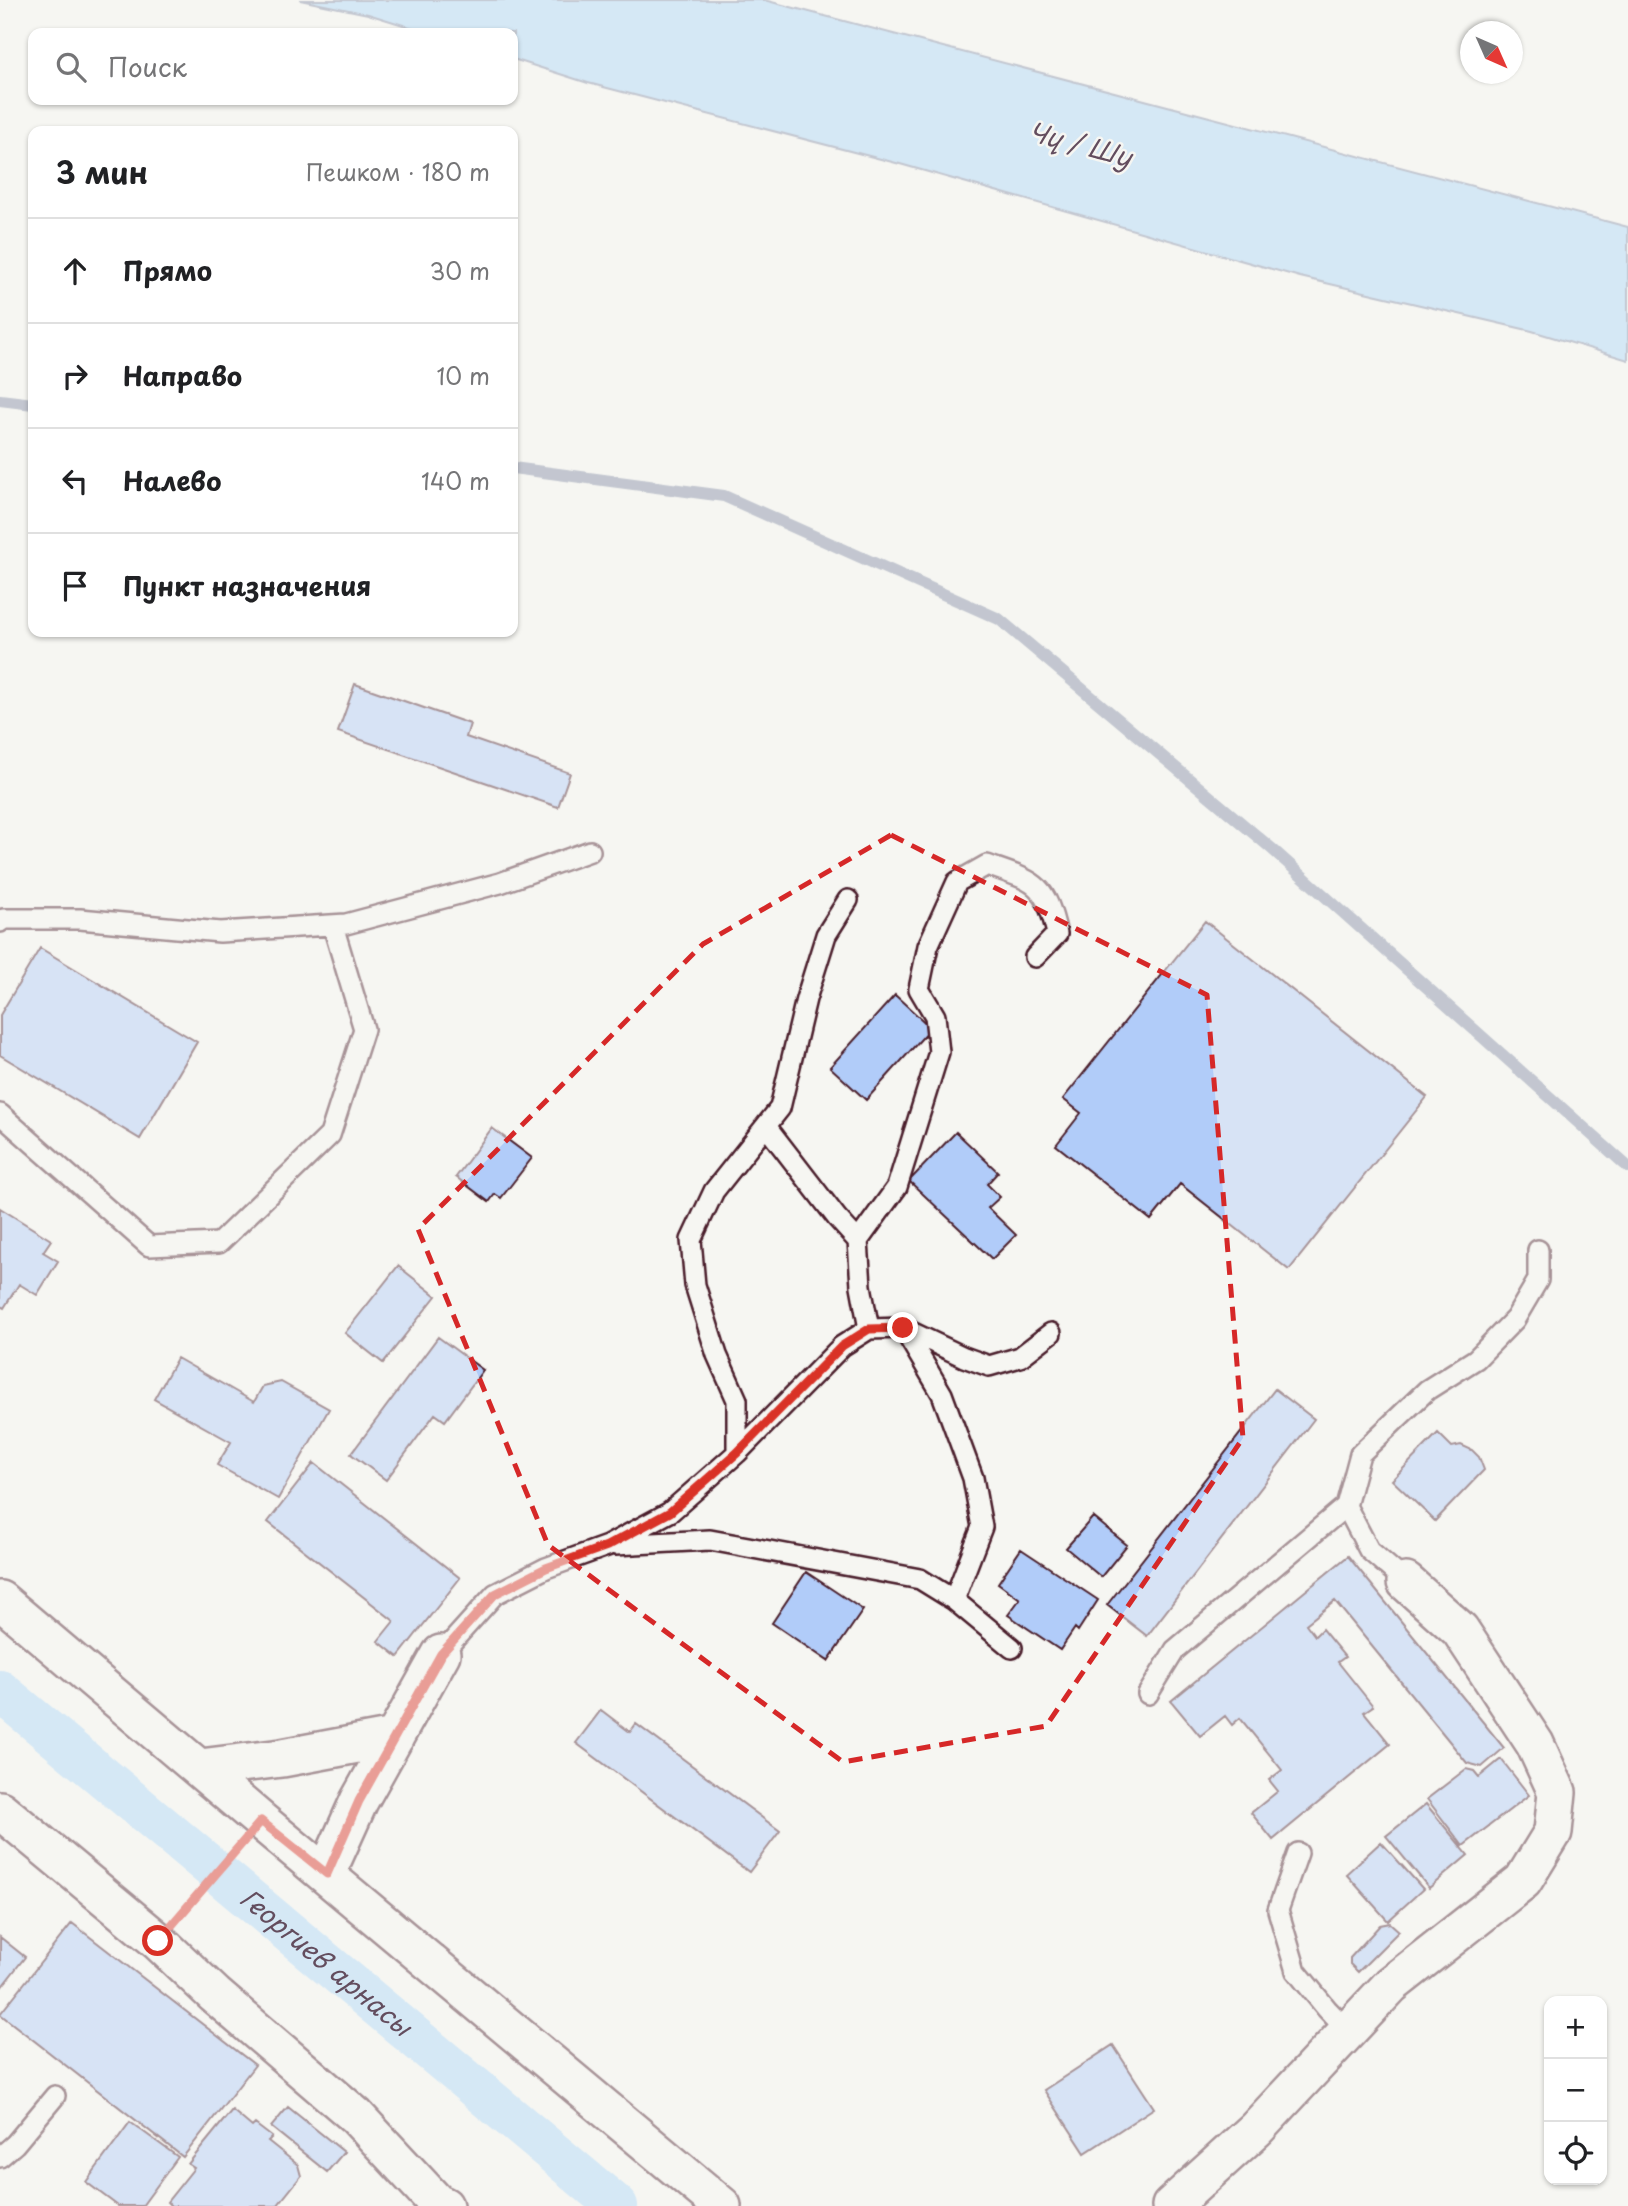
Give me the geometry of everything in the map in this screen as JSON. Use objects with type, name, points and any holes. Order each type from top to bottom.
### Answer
[{"type":"street","points":[[1171,2206],[1256,2129],[1391,1986],[1523,1881],[1553,1832],[1557,1792],[1535,1744],[1460,1630],[1406,1582]]},
{"type":"street","points":[[0,1600],[722,2206]]},
{"type":"street","points":[[327,1874],[359,1801],[441,1654]]},
{"type":"street","points":[[200,1768],[282,1758],[395,1737]]},
{"type":"street","points":[[0,1810],[158,1941],[215,1995],[356,2116],[437,2203],[444,2206]]},
{"type":"lane","points":[[0,922],[3,919],[80,919],[220,932],[333,926],[500,883],[590,851]]},
{"type":"lane","points":[[869,1329],[861,1286],[859,1241],[897,1187],[939,1052],[935,1016],[919,989],[928,946],[957,882],[987,865],[1033,882],[1051,905],[1056,934],[1035,957]]},
{"type":"lane","points":[[737,1453],[737,1400],[717,1355],[695,1285],[691,1240],[713,1191],[780,1108],[806,999],[826,935],[848,900]]},
{"type":"lane","points":[[0,1114],[149,1246],[219,1243],[330,1135],[364,1029],[333,926]]},
{"type":"lane","points":[[766,1126],[837,1218],[859,1241]]},
{"type":"lane","points":[[1148,1694],[1175,1650],[1346,1506],[1360,1454],[1427,1390],[1476,1359],[1515,1320],[1538,1280],[1538,1250]]},
{"type":"lane","points":[[903,1328],[942,1394],[973,1478],[982,1527],[954,1600]]},
{"type":"lane","points":[[441,1654],[495,1594],[546,1568],[607,1546],[670,1512],[737,1453],[842,1346],[869,1329],[903,1328],[989,1366],[1020,1357],[1051,1333]]},
{"type":"lane","points":[[1346,1506],[1369,1550],[1406,1582]]},
{"type":"lane","points":[[607,1546],[710,1540],[920,1579],[954,1600],[1012,1648]]},
{"type":"lane","points":[[1298,1853],[1278,1910],[1296,1971],[1348,2031]]},
{"type":"lane","points":[[0,2157],[15,2144],[55,2096]]},
{"type":"path","points":[[158,1941],[261,1821]]},
{"type":"highlighted area","points":[[891,835],[1207,995],[1243,1438],[1046,1726],[843,1762],[548,1545],[418,1229],[703,944]]},
{"type":"water","name":"Чү / Шу","points":[[300,0],[764,0],[1628,227],[1628,360],[1532,331],[1300,277],[900,164],[588,83],[518,61],[518,28],[413,28],[368,14]]},
{"type":"building","points":[[355,684],[470,724],[466,737],[570,773],[558,807],[338,732]]},
{"type":"building","points":[[1205,921],[1427,1097],[1289,1270],[1180,1184],[1151,1220],[1056,1145],[1081,1113],[1063,1099]]},
{"type":"building","points":[[40,948],[197,1042],[140,1139],[0,1055],[0,1015]]},
{"type":"building","points":[[895,995],[931,1028],[866,1100],[830,1067]]},
{"type":"building","points":[[492,1128],[532,1158],[501,1198],[495,1194],[489,1202],[456,1177]]},
{"type":"building","points":[[956,1132],[998,1172],[987,1184],[1000,1197],[988,1208],[1016,1235],[992,1259],[909,1181]]},
{"type":"building","points":[[0,1208],[51,1240],[43,1252],[58,1261],[37,1295],[19,1284],[4,1308],[0,1306]]},
{"type":"building","points":[[398,1266],[436,1296],[383,1363],[345,1333]]},
{"type":"building","points":[[438,1337],[483,1370],[445,1421],[435,1414],[386,1480],[351,1454]]},
{"type":"building","points":[[177,1358],[254,1402],[263,1386],[281,1382],[329,1409],[278,1499],[217,1465],[231,1442],[154,1399]]},
{"type":"building","points":[[1275,1389],[1314,1419],[1147,1636],[1107,1605]]},
{"type":"building","points":[[1438,1433],[1452,1447],[1461,1445],[1472,1450],[1479,1457],[1484,1470],[1435,1521],[1392,1480]]},
{"type":"building","points":[[314,1463],[460,1578],[398,1657],[378,1641],[394,1621],[268,1522]]},
{"type":"building","points":[[1093,1517],[1127,1545],[1101,1577],[1066,1548]]},
{"type":"building","points":[[1021,1549],[1098,1600],[1078,1631],[1075,1628],[1060,1650],[1008,1615],[1020,1599],[998,1583]]},
{"type":"building","points":[[1348,1556],[1504,1748],[1482,1767],[1467,1763],[1335,1601],[1306,1624],[1315,1636],[1322,1629],[1345,1657],[1338,1662],[1373,1706],[1364,1712],[1390,1744],[1273,1840],[1251,1813],[1278,1791],[1269,1780],[1282,1770],[1240,1718],[1232,1725],[1225,1716],[1200,1736],[1171,1701]]},
{"type":"building","points":[[806,1572],[863,1610],[828,1661],[772,1623]]},
{"type":"building","points":[[601,1710],[630,1732],[636,1724],[780,1831],[749,1872],[576,1743]]},
{"type":"building","points":[[1501,1759],[1529,1795],[1463,1846],[1427,1799],[1466,1769],[1474,1771],[1479,1777]]},
{"type":"building","points":[[1426,1804],[1468,1855],[1429,1888],[1386,1836]]},
{"type":"building","points":[[1381,1842],[1423,1889],[1388,1921],[1346,1874]]},
{"type":"building","points":[[72,1923],[255,2065],[183,2157],[0,2014]]},
{"type":"building","points":[[1390,1923],[1399,1931],[1358,1972],[1350,1964],[1350,1958],[1380,1925]]},
{"type":"building","points":[[0,1937],[25,1957],[0,1989]]},
{"type":"building","points":[[1113,2045],[1154,2108],[1085,2153],[1044,2090]]},
{"type":"building","points":[[288,2107],[344,2152],[327,2172],[271,2127]]},
{"type":"building","points":[[232,2110],[252,2127],[255,2124],[272,2137],[268,2141],[298,2165],[301,2176],[277,2206],[171,2206],[167,2202],[194,2168],[188,2164]]},
{"type":"building","points":[[130,2122],[178,2157],[142,2206],[118,2206],[86,2182]]},
{"type":"waterway","points":[[0,400],[28,403]]},
{"type":"waterway","points":[[518,469],[724,496],[999,619],[1271,848],[1628,1167]]},
{"type":"waterway","name":"Георгиев арнасы","points":[[0,1691],[617,2206]]},
{"type":"route","points":[[158,1941],[261,1821],[327,1874],[359,1801],[441,1654],[495,1594],[546,1568],[607,1546],[670,1512],[737,1453],[842,1346],[869,1329],[903,1328]]}]
